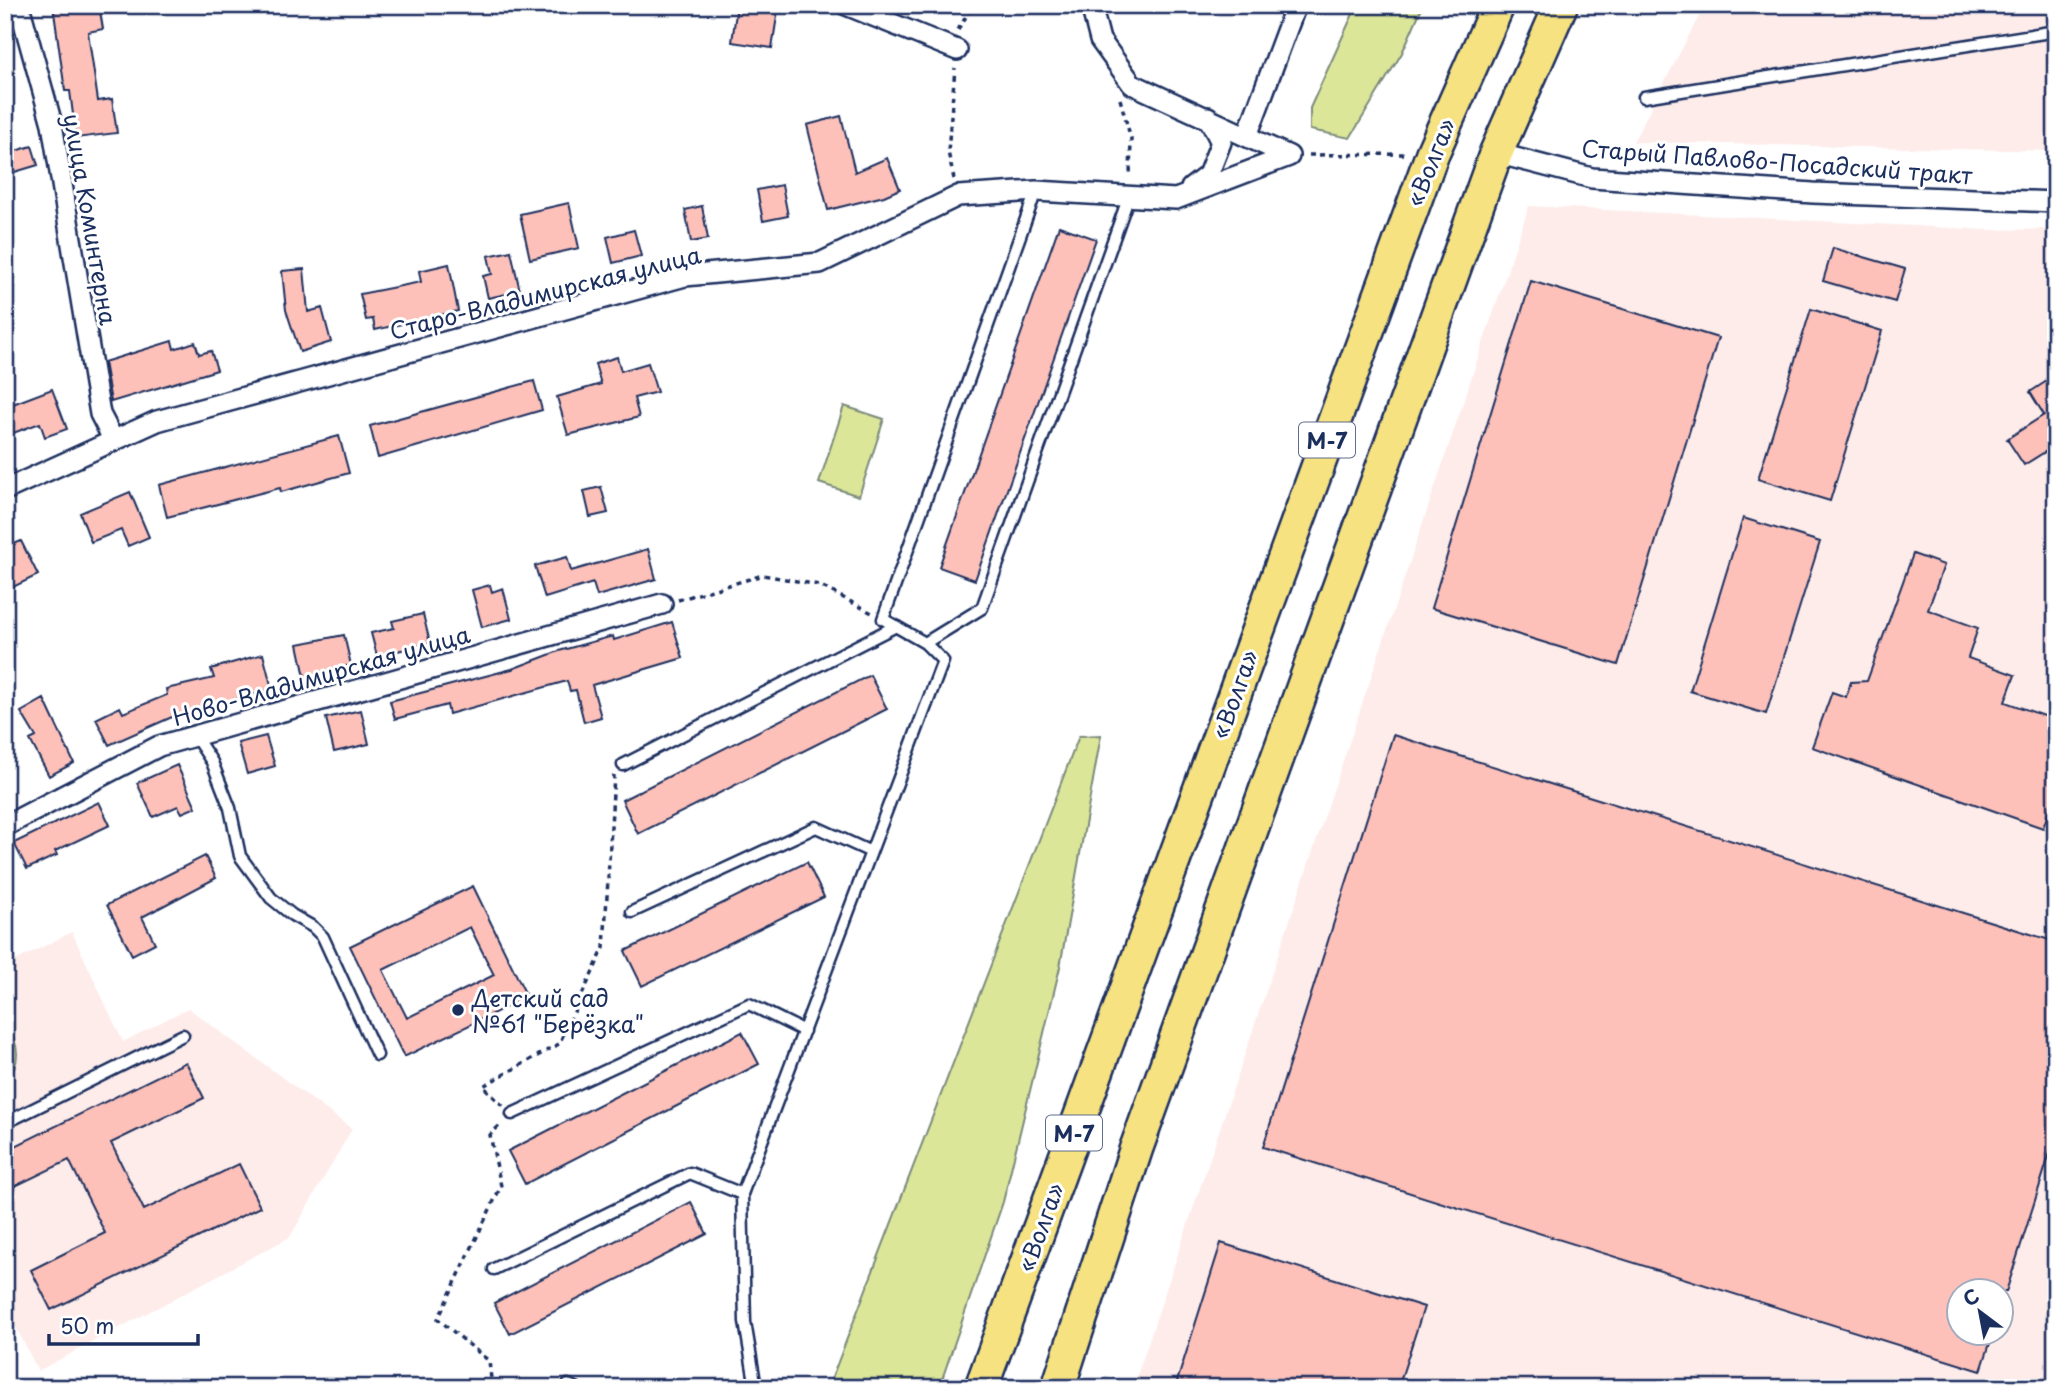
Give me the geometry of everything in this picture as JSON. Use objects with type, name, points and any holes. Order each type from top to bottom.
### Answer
[{"type":"highway","name":"«Волга»","points":[[981,1388],[1432,154],[1498,5]]},
{"type":"highway","name":"М-7","points":[[1058,1388],[1136,1149],[1496,153],[1561,5]]},
{"type":"street","name":"улица Коминтерна","points":[[19,5],[52,124],[100,414],[114,441]]},
{"type":"street","points":[[846,5],[957,50]]},
{"type":"street","points":[[1091,5],[1100,40],[1132,84],[1289,156]]},
{"type":"street","points":[[1247,136],[1296,5]]},
{"type":"street","points":[[1176,199],[1208,175],[1221,142],[1208,117]]},
{"type":"street","name":"Старый Павлово-Посадский тракт","points":[[1496,153],[1592,178],[1813,193],[2056,202]]},
{"type":"street","name":"Старо-Владимирская улица","points":[[5,490],[157,421],[685,276],[820,263],[958,197],[1036,191],[1176,199],[1289,156]]},
{"type":"street","name":"Ново-Владимирская улица","points":[[5,826],[159,746],[662,604]]},
{"type":"lane","points":[[1644,97],[2056,31]]},
{"type":"lane","points":[[757,1388],[744,1322],[742,1194],[943,661],[925,643],[883,619],[1036,191]]},
{"type":"lane","points":[[925,643],[982,608],[1129,196]]},
{"type":"lane","points":[[623,765],[896,626]]},
{"type":"lane","points":[[195,736],[212,762],[230,808],[240,856],[271,898],[323,937],[377,1055]]},
{"type":"lane","points":[[632,912],[816,827],[871,852]]},
{"type":"lane","points":[[512,1114],[749,1004],[804,1031]]},
{"type":"lane","points":[[5,1123],[183,1035]]},
{"type":"lane","points":[[494,1269],[690,1173],[742,1194]]},
{"type":"lane","points":[[567,1388],[568,1385],[576,1388]]},
{"type":"path","points":[[958,197],[948,152],[957,50],[955,35],[974,5]]},
{"type":"path","points":[[1118,91],[1131,139],[1129,196]]},
{"type":"path","points":[[1289,156],[1432,154]]},
{"type":"path","points":[[662,604],[763,575],[819,585],[883,619]]},
{"type":"path","points":[[492,1388],[489,1361],[438,1319],[501,1186],[490,1135],[512,1114],[483,1086],[559,1044],[604,948],[615,758],[623,765]]},
{"type":"shaded area","points":[[1705,5],[2056,5],[2056,151],[1633,142]]},
{"type":"shaded area","points":[[1529,206],[1990,230],[2056,229],[2056,1388],[1133,1388]]},
{"type":"shaded area","points":[[72,932],[123,1042],[188,1008],[352,1129],[290,1237],[38,1371],[13,1321],[5,1325],[5,966]]},
{"type":"green space","points":[[1357,5],[1423,5],[1402,53],[1350,138],[1310,130],[1310,108]]},
{"type":"green space","points":[[844,406],[884,419],[859,496],[819,483]]},
{"type":"green space","points":[[1101,735],[1060,967],[1003,1202],[939,1388],[828,1388],[1079,736]]},
{"type":"green space","points":[[5,1024],[14,1039],[17,1053],[14,1068],[5,1082]]},
{"type":"building","points":[[53,5],[99,5],[103,29],[88,32],[98,101],[112,99],[117,133],[76,138],[70,91],[65,91]]},
{"type":"building","points":[[737,5],[778,10],[772,48],[732,42]]},
{"type":"building","points":[[841,116],[855,172],[887,158],[900,189],[884,196],[828,210],[807,125]]},
{"type":"building","points":[[32,146],[38,165],[5,175],[5,154]]},
{"type":"building","points":[[782,185],[788,216],[763,221],[757,190]]},
{"type":"building","points":[[569,203],[579,248],[530,259],[520,214]]},
{"type":"building","points":[[702,206],[708,239],[691,242],[685,210]]},
{"type":"building","points":[[1059,226],[1096,239],[975,580],[939,567]]},
{"type":"building","points":[[634,230],[641,256],[613,263],[607,237]]},
{"type":"building","points":[[1833,248],[1905,269],[1895,302],[1823,281]]},
{"type":"building","points":[[511,251],[520,291],[488,298],[483,276],[492,274],[488,256]]},
{"type":"building","points":[[449,264],[458,311],[375,330],[373,319],[366,320],[360,294],[421,282],[419,271]]},
{"type":"building","points":[[304,269],[308,312],[322,308],[331,342],[300,352],[286,310],[282,271]]},
{"type":"building","points":[[1531,281],[1718,338],[1618,665],[1431,608]]},
{"type":"building","points":[[1811,309],[1882,331],[1830,501],[1758,479]]},
{"type":"building","points":[[172,341],[174,349],[195,342],[199,354],[211,351],[217,370],[111,402],[104,362]]},
{"type":"building","points":[[617,357],[621,371],[648,363],[657,392],[634,398],[639,417],[568,435],[557,397],[601,384],[595,364]]},
{"type":"building","points":[[2056,375],[2056,445],[2024,465],[2007,439],[2044,415],[2030,392]]},
{"type":"building","points":[[534,381],[542,410],[378,458],[370,426]]},
{"type":"building","points":[[52,389],[67,429],[45,437],[40,423],[5,436],[5,407]]},
{"type":"building","points":[[339,436],[349,473],[281,492],[280,488],[167,517],[159,485]]},
{"type":"building","points":[[601,487],[608,513],[590,517],[584,491]]},
{"type":"building","points":[[130,492],[149,537],[128,546],[121,530],[91,542],[80,513]]},
{"type":"building","points":[[1743,518],[1820,542],[1766,714],[1690,691]]},
{"type":"building","points":[[21,541],[38,575],[13,587],[5,571],[5,548]]},
{"type":"building","points":[[648,549],[656,579],[597,596],[593,583],[545,598],[535,566],[567,557],[571,571]]},
{"type":"building","points":[[1913,554],[1944,565],[1928,610],[1978,628],[1968,658],[2015,675],[2005,702],[2056,720],[2056,735],[2051,748],[2056,749],[2056,791],[2043,828],[1812,747],[1832,692],[1846,697],[1851,682],[1867,681]]},
{"type":"building","points":[[490,585],[492,592],[503,588],[511,619],[482,627],[472,590]]},
{"type":"building","points":[[423,614],[430,643],[377,656],[371,633],[394,628],[392,621]]},
{"type":"building","points":[[672,622],[683,658],[592,685],[601,717],[584,722],[576,690],[570,691],[567,681],[449,714],[447,705],[395,719],[390,701],[512,669],[559,651],[613,636],[614,640]]},
{"type":"building","points":[[344,635],[351,665],[305,677],[298,644]]},
{"type":"building","points":[[263,654],[272,689],[172,717],[109,745],[96,719],[120,707],[123,713],[167,695],[166,689],[214,678],[211,669]]},
{"type":"building","points":[[870,675],[887,709],[638,834],[622,800]]},
{"type":"building","points":[[44,699],[74,763],[49,776],[30,740],[36,737],[21,712]]},
{"type":"building","points":[[361,710],[369,744],[334,752],[326,718]]},
{"type":"building","points":[[1393,735],[2056,942],[2056,1134],[2010,1278],[1946,1278],[1946,1348],[1988,1348],[1981,1371],[1263,1147]]},
{"type":"building","points":[[266,736],[275,766],[247,774],[238,743]]},
{"type":"building","points":[[177,765],[196,807],[182,813],[178,806],[153,817],[137,783]]},
{"type":"building","points":[[99,802],[110,825],[55,851],[57,855],[27,869],[14,843]]},
{"type":"building","points":[[205,856],[216,878],[142,917],[155,943],[132,955],[107,905]]},
{"type":"building","points":[[807,862],[824,897],[642,986],[625,951]]},
{"type":"building","points":[[473,886],[527,997],[404,1057],[350,946]],"holes":[[[470,927],[494,975],[407,1018],[383,970]]]},
{"type":"building","points":[[742,1032],[759,1064],[525,1184],[508,1151]]},
{"type":"building","points":[[186,1062],[204,1098],[111,1143],[144,1210],[239,1164],[260,1207],[51,1310],[31,1270],[105,1233],[69,1160],[5,1191],[5,1151]]},
{"type":"building","points":[[691,1202],[707,1234],[510,1334],[494,1303]]},
{"type":"building","points":[[1221,1243],[1424,1307],[1398,1388],[1175,1388]]},
{"type":"place","name":"Детский сад №61 \"Берёзка\"","points":[[458,1010]]}]
